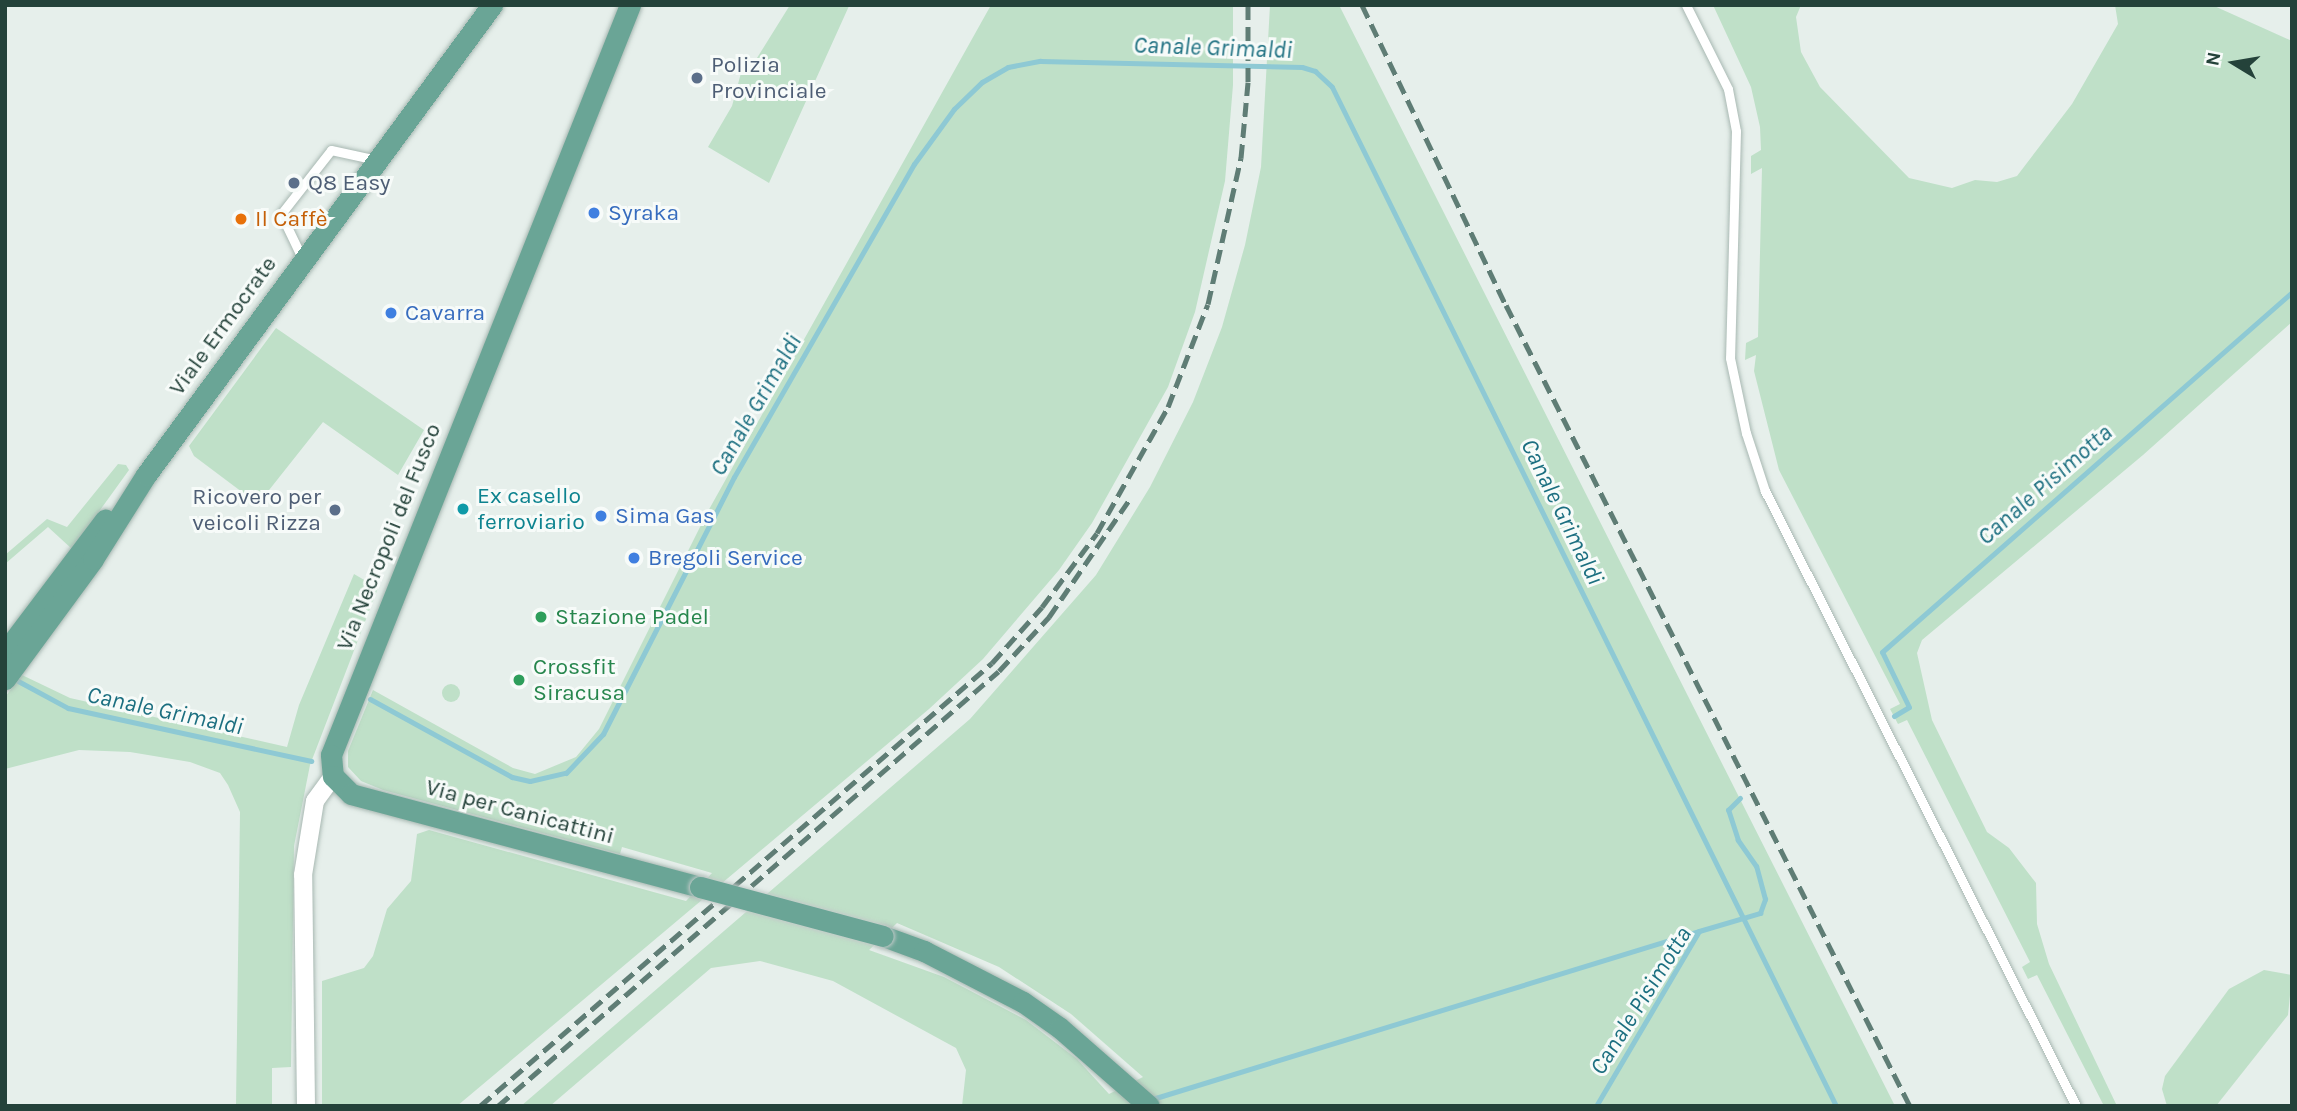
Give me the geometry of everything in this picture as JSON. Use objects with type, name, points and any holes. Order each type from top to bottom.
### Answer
[{"type":"main road","name":"Viale Ermocrate","points":[[5,679],[93,559],[146,475],[492,5]]},
{"type":"main road","name":"Via Necropoli del Fusco","points":[[333,776],[331,755],[630,5]]},
{"type":"main road","name":"Viale Ermocrate","points":[[5,652],[81,547],[146,475]]},
{"type":"main road","name":"Via per Canicattini","points":[[333,776],[351,794],[883,936],[925,951],[1023,1002],[1129,1084],[1149,1106]]},
{"type":"street","name":"Via Necropoli del Fusco","points":[[306,1106],[303,875],[315,801],[333,776]]},
{"type":"lane","points":[[1686,5],[1728,89],[1736,131],[1730,358],[1746,433],[1765,491],[2076,1106]]},
{"type":"lane","points":[[303,260],[281,214],[331,150],[377,160]]},
{"type":"green space","points":[[790,5],[849,6],[769,183],[708,147],[732,106],[741,73],[747,74]]},
{"type":"green space","points":[[991,5],[1233,5],[1233,85],[1225,181],[1195,312],[1168,387],[1092,523],[1059,570],[983,659],[929,709],[457,1106],[322,1106],[322,981],[364,968],[373,956],[387,909],[411,881],[417,834],[429,830],[686,901],[712,873],[622,847],[620,854],[383,790],[361,781],[348,767],[348,751],[373,690],[513,768],[535,774],[576,757],[599,729],[707,513]]},
{"type":"green space","points":[[1270,5],[1339,5],[1895,1106],[962,1106],[966,1070],[956,1048],[833,981],[760,961],[711,968],[550,1106],[521,1106],[970,719],[1096,575],[1150,487],[1193,402],[1222,327],[1245,245],[1261,167]],"holes":[[[897,923],[999,967],[1071,1014],[1143,1077],[1109,1094],[1077,1059],[1026,1020],[944,977],[869,950]]]},
{"type":"green space","points":[[1713,5],[1801,5],[1796,17],[1801,52],[1820,87],[1909,178],[1952,188],[1975,180],[1997,182],[2017,176],[2072,104],[2118,24],[2115,5],[2212,5],[2292,41],[2292,322],[2143,455],[1922,640],[1917,653],[1932,720],[1987,832],[2009,848],[2036,883],[2037,924],[2049,964],[2117,1106],[2104,1106],[2037,975],[2028,979],[2022,967],[2030,962],[1907,720],[1898,724],[1890,709],[1900,704],[1779,470],[1754,371],[1756,355],[1745,360],[1746,343],[1758,337],[1762,168],[1751,174],[1751,156],[1761,150],[1760,127],[1751,87]]},
{"type":"green space","points":[[276,328],[424,430],[398,475],[323,422],[258,504],[194,456],[189,446]]},
{"type":"green space","points":[[118,464],[126,465],[129,470],[72,549],[48,527],[5,564],[5,555],[47,519],[67,527]]},
{"type":"green space","points":[[354,574],[378,588],[310,765],[294,846],[291,1067],[272,1068],[272,1106],[236,1106],[240,812],[228,785],[220,773],[190,762],[130,752],[79,750],[5,769],[5,697],[22,675],[70,698],[287,747],[299,705]]},
{"type":"green space","points":[[451,684],[457,687],[460,693],[457,699],[451,702],[445,699],[442,693],[445,687]]},
{"type":"green space","points":[[2264,970],[2292,975],[2288,1015],[2216,1106],[2167,1106],[2162,1089],[2165,1076],[2229,989]]},
{"type":"waterway","name":"Canale Grimaldi","points":[[370,699],[512,777],[530,781],[566,773],[603,734],[734,477],[914,164],[954,109],[982,82],[1008,67],[1040,61],[1302,67],[1315,71],[1332,87],[1836,1106]]},
{"type":"waterway","name":"Canale Pisimotta","points":[[1894,716],[1909,707],[1882,652],[2292,292]]},
{"type":"waterway","name":"Canale Grimaldi","points":[[18,681],[68,708],[311,761]]},
{"type":"waterway","name":"Canale Pisimotta","points":[[1596,1106],[1699,931],[1760,913],[1765,899],[1756,866],[1738,840],[1728,810],[1740,798]]},
{"type":"waterway","points":[[1149,1100],[1699,931]]},
{"type":"railway","points":[[480,1106],[992,663],[1042,607],[1097,533],[1168,407],[1208,304],[1241,158],[1248,82],[1248,5]]},
{"type":"railway","points":[[1362,5],[1506,305],[1910,1106]]},
{"type":"railway","points":[[498,1106],[999,671],[1049,617],[1129,500]]},
{"type":"place","name":"Polizia Provinciale","points":[[697,78]]},
{"type":"place","name":"Q8 Easy","points":[[294,183]]},
{"type":"place","name":"Syraka","points":[[594,213]]},
{"type":"place","name":"Il Caffè","points":[[241,219]]},
{"type":"place","name":"Cavarra","points":[[391,313]]},
{"type":"place","name":"Ex casello ferroviario","points":[[463,509]]},
{"type":"place","name":"Ricovero per veicoli Rizza","points":[[335,510]]},
{"type":"place","name":"Sima Gas","points":[[601,516]]},
{"type":"place","name":"Bregoli Service","points":[[634,558]]},
{"type":"place","name":"Stazione Padel","points":[[541,617]]},
{"type":"place","name":"Crossfit Siracusa","points":[[519,680]]}]
